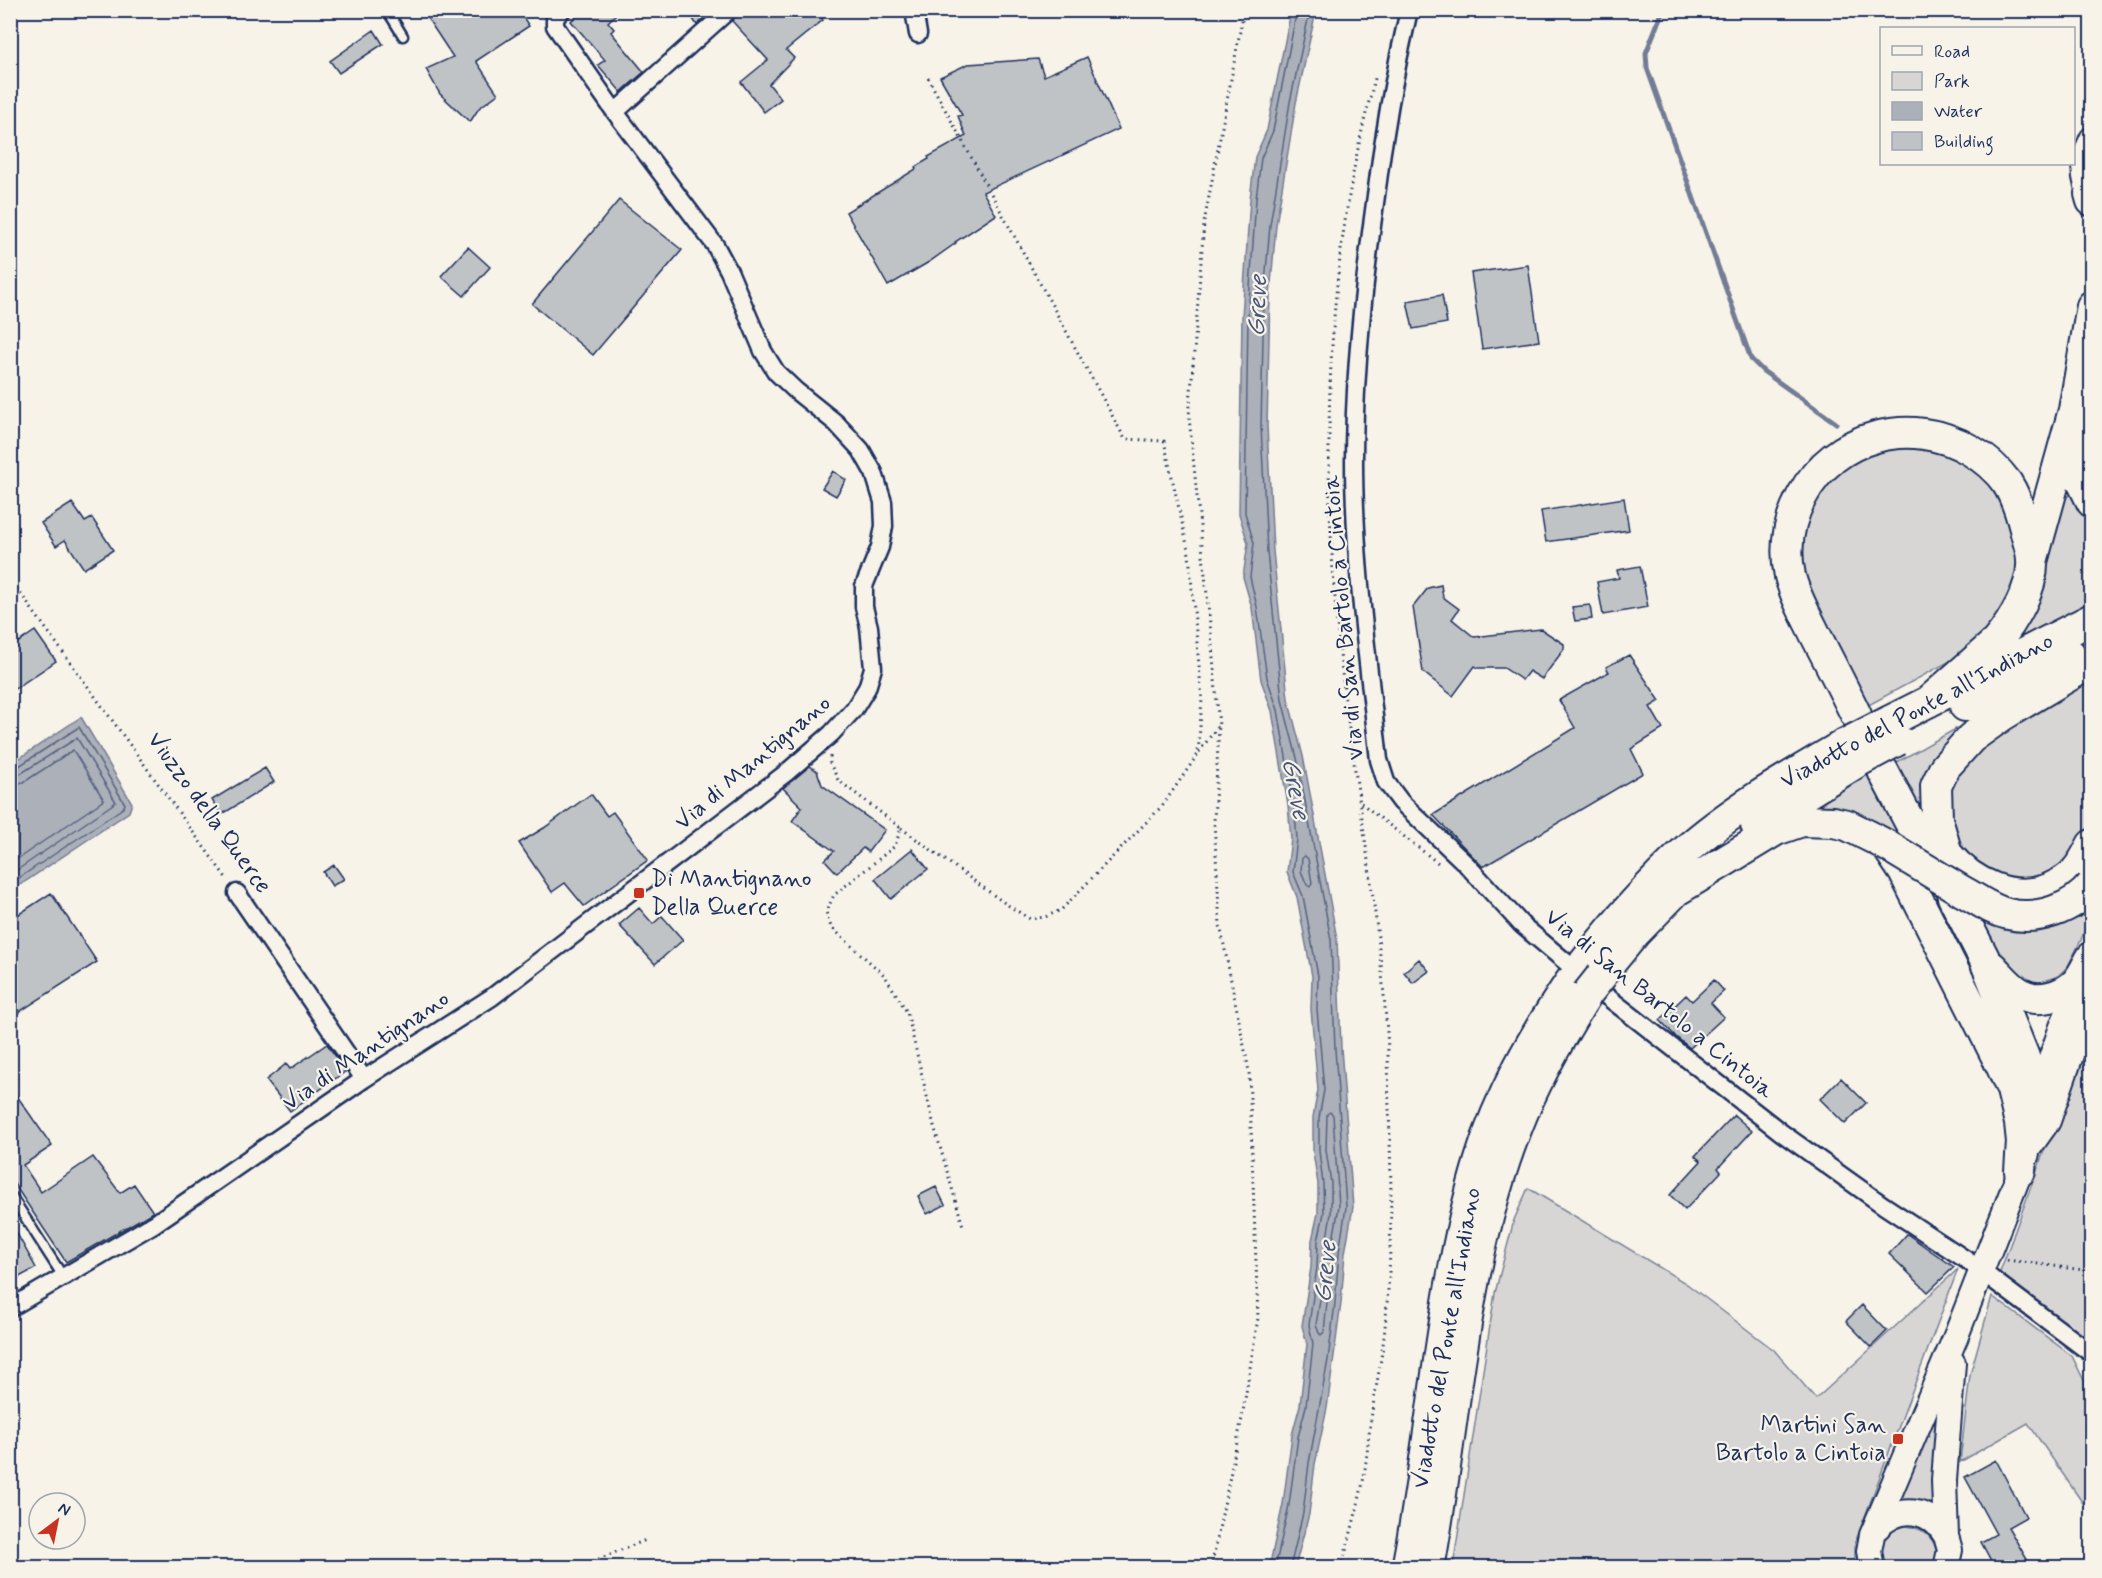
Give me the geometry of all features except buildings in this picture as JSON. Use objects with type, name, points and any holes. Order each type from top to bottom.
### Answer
[{"type":"highway","points":[[1928,702],[1996,642],[2006,631],[2023,600],[2074,410],[2091,306]]},
{"type":"highway","points":[[2074,410],[2076,469],[2091,502]]},
{"type":"highway","points":[[1856,715],[1796,595],[1790,574],[1789,529],[1794,511],[1812,480],[1829,461],[1857,443],[1896,433],[1931,434],[1960,444],[1990,464],[2007,484],[2020,511],[2032,561]]},
{"type":"highway","name":"Viadotto del Ponte all'Indiano","points":[[1407,1568],[1452,1278],[1480,1160],[1526,1053],[1542,1024],[1590,982],[1691,875],[1732,842],[1787,804],[1862,759],[1928,702],[2091,619]]},
{"type":"highway","name":"Viadotto del Ponte all'Indiano","points":[[1894,731],[2091,643]]},
{"type":"highway","points":[[1953,897],[1947,854],[1938,827],[1935,808],[1936,786],[1945,767],[1962,747],[2003,715],[2091,662]]},
{"type":"highway","name":"Viadotto del Ponte all'Indiano","points":[[1430,1568],[1476,1273],[1487,1221],[1510,1145],[1527,1103],[1590,982],[1620,918],[1687,850],[1784,779],[1862,759]]},
{"type":"highway","points":[[1862,759],[1925,851],[1953,897],[1984,958],[2027,1068],[2032,1118],[2024,1160]]},
{"type":"highway","points":[[1674,892],[1776,830],[1802,821],[1816,820],[1847,825],[2007,914],[2030,916],[2053,911],[2074,900],[2091,885]]},
{"type":"highway","points":[[1886,845],[1904,872],[2006,1076],[2020,1123],[2024,1160]]},
{"type":"highway","points":[[1947,854],[1964,872],[1989,886],[2016,894],[2032,894],[2054,886],[2073,875],[2091,845]]},
{"type":"highway","points":[[1984,958],[2018,992],[2040,998],[2054,996],[2069,989],[2078,981],[2091,957]]},
{"type":"street","name":"Via di Mantignano","points":[[10,1308],[154,1224],[364,1079],[492,997],[786,773],[831,734],[854,709],[867,688],[873,668],[869,627],[864,607],[864,586],[880,547],[884,526],[883,502],[874,473],[861,450],[836,423],[796,391],[777,372],[763,351],[729,271],[715,245],[615,112],[555,26],[555,18],[562,10]]},
{"type":"street","points":[[615,112],[729,10]]},
{"type":"street","points":[[914,10],[918,34]]},
{"type":"street","name":"Via di San Bartolo a Cintoia","points":[[1408,10],[1384,131],[1362,304],[1355,392],[1354,463],[1357,530],[1379,760],[1386,782],[1401,802],[1466,864],[1522,925],[1590,982],[1782,1133],[1980,1271],[2091,1354]]},
{"type":"street","points":[[2091,139],[2083,173],[2091,197]]},
{"type":"street","name":"Viuzzo della Querce","points":[[237,893],[364,1079]]},
{"type":"street","points":[[1877,1528],[1956,1336],[2024,1160],[2037,1098],[2063,1024],[2091,962]]},
{"type":"street","points":[[2024,1160],[2048,1121],[2091,1000]]},
{"type":"street","points":[[1947,1568],[1950,1550],[1946,1536],[1944,1480],[1956,1336]]},
{"type":"street","points":[[1872,1568],[1869,1551],[1872,1535],[1883,1521],[1900,1513],[1918,1513],[1935,1521],[1946,1536]]},
{"type":"lane","points":[[387,10],[403,36]]},
{"type":"lane","points":[[10,1194],[64,1278]]},
{"type":"path","points":[[1211,1568],[1242,1418],[1258,1318],[1249,1071],[1220,925],[1214,820],[1219,726],[1189,417],[1204,223],[1244,10]]},
{"type":"path","points":[[1341,1568],[1362,1486],[1384,1338],[1392,1180],[1387,1023],[1376,917],[1345,695],[1332,555],[1329,414],[1333,341],[1347,213],[1365,115],[1377,72]]},
{"type":"path","points":[[928,78],[1125,438],[1164,441],[1190,554],[1202,699],[1198,754]]},
{"type":"path","name":"Viuzzo della Querce","points":[[10,579],[237,893]]},
{"type":"path","points":[[831,734],[830,763],[838,780],[1006,904],[1030,918],[1045,916],[1061,910],[1163,805],[1219,726]]},
{"type":"path","points":[[1361,803],[1397,831]]},
{"type":"path","points":[[901,828],[895,846],[834,895],[826,912],[831,927],[885,976],[907,1012],[934,1126],[963,1226]]},
{"type":"path","points":[[2003,1258],[2091,1271]]},
{"type":"path","points":[[576,1568],[646,1540]]},
{"type":"path","points":[[108,1568],[122,1562]]},
{"type":"green space","points":[[1923,442],[1974,465],[1997,490],[2013,520],[2019,567],[2004,612],[1967,652],[1865,707],[1803,593],[1797,532],[1815,486],[1870,446]]},
{"type":"green space","points":[[2070,495],[2078,499],[2091,516],[2091,602],[2019,639],[2031,614],[2063,498]]},
{"type":"green space","points":[[2091,669],[2091,822],[2079,846],[2054,877],[2007,882],[1960,855],[1946,795],[1959,757]]},
{"type":"green space","points":[[2012,697],[1959,735],[1932,854],[1890,766]]},
{"type":"green space","points":[[1873,772],[1917,854],[1806,808]]},
{"type":"green space","points":[[2091,894],[2091,913],[2068,966],[2058,976],[2042,982],[2027,983],[1998,965],[1971,906]]},
{"type":"green space","points":[[2091,1022],[2091,1348],[2005,1281],[2000,1272]]},
{"type":"green space","points":[[1528,1188],[1687,1284],[1774,1350],[1816,1399],[1958,1269],[1855,1543],[1855,1567],[1453,1567],[1495,1293],[1514,1220]]},
{"type":"green space","points":[[1992,1296],[2072,1356],[2091,1395],[2091,1515],[2028,1423],[1960,1462],[1970,1375]]},
{"type":"green space","points":[[1939,1406],[1938,1515],[1896,1505]]},
{"type":"green space","points":[[1906,1526],[1921,1530],[1932,1540],[1936,1552],[1933,1568],[1882,1567],[1882,1546],[1886,1536]]},
{"type":"water","name":"Greve","points":[[1291,11],[1316,11],[1296,103],[1276,225],[1270,295],[1267,426],[1273,551],[1288,699],[1303,756],[1337,939],[1341,1048],[1353,1207],[1345,1253],[1327,1408],[1315,1464],[1309,1514],[1295,1567],[1269,1568],[1283,1504],[1292,1435],[1300,1405],[1307,1344],[1302,1326],[1311,1267],[1312,1240],[1318,1213],[1318,1184],[1313,1152],[1313,1117],[1318,1090],[1311,1009],[1312,976],[1297,897],[1287,872],[1291,839],[1288,805],[1272,711],[1261,680],[1252,608],[1243,577],[1248,543],[1239,514],[1242,317],[1250,199],[1255,157],[1267,130]]},
{"type":"water","points":[[81,717],[132,803],[129,812],[11,891],[11,764]]},
{"type":"waterway","points":[[1663,10],[1646,53],[1647,68],[1751,359],[1763,371],[1836,423]]},
{"type":"place","name":"Di Mantignano Della Querce","points":[[639,893]]},
{"type":"place","name":"Martini San Bartolo a Cintoia","points":[[1898,1439]]}]
